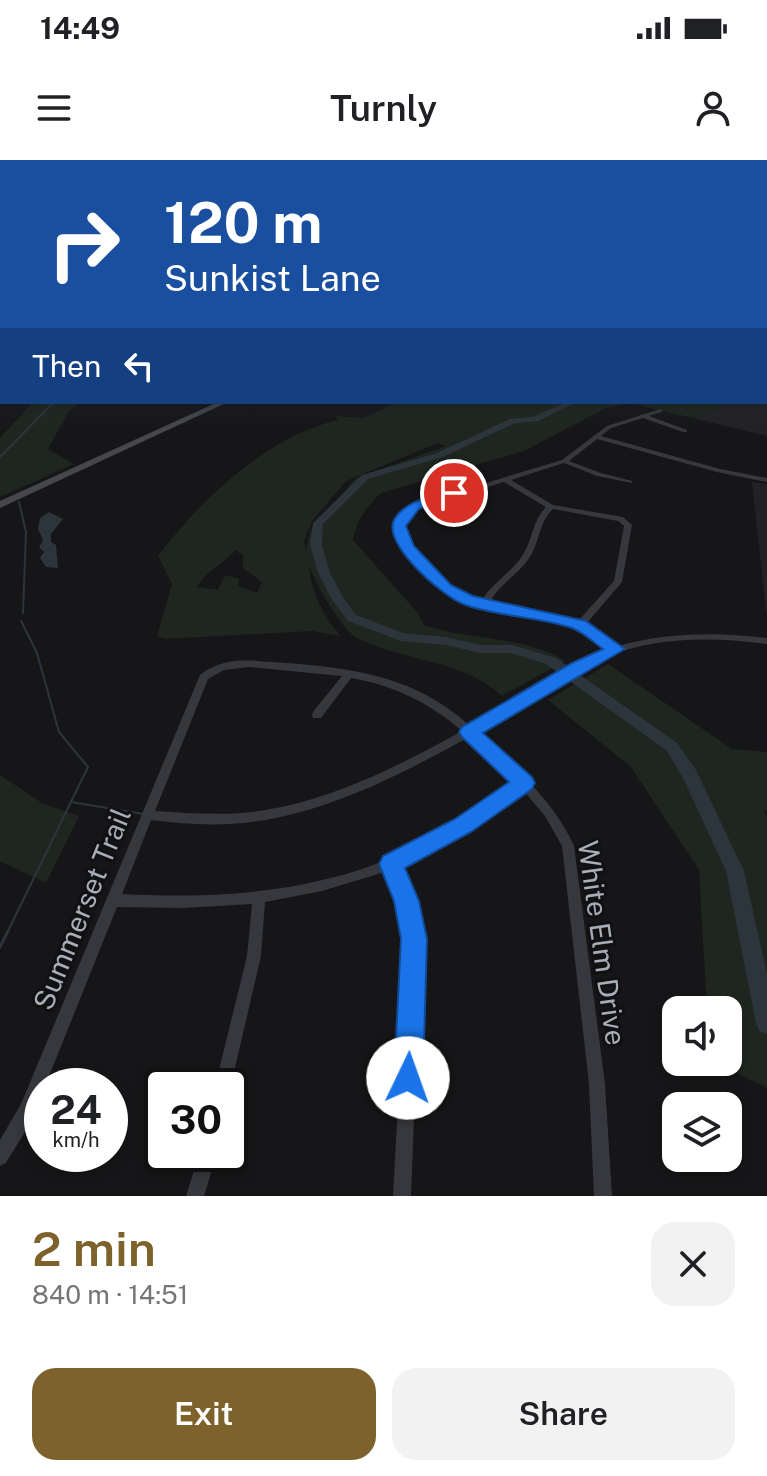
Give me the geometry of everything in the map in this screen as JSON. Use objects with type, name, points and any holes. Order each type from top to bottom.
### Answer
[{"type":"street","points":[[0,502],[210,404]]},
{"type":"street","points":[[0,502],[220,404]]},
{"type":"street","points":[[616,649],[580,624],[468,600],[446,588],[401,539],[399,526],[407,512],[427,501],[564,461],[609,427],[660,411]]},
{"type":"street","points":[[642,416],[685,431]]},
{"type":"street","points":[[597,437],[719,471],[767,480]]},
{"type":"street","points":[[564,461],[599,475],[630,482]]},
{"type":"street","points":[[505,479],[551,507],[620,519],[628,525],[618,582],[580,624]]},
{"type":"street","points":[[427,501],[450,516]]},
{"type":"street","points":[[484,604],[498,582],[524,559],[541,518],[551,507]]},
{"type":"street","points":[[148,815],[180,819],[231,818],[325,801],[398,772],[591,660],[616,649],[695,638],[767,641]]},
{"type":"street","name":"White Elm Drive","points":[[204,677],[216,667],[231,664],[349,673],[421,697],[446,712],[469,732],[553,814],[568,846],[597,1084],[603,1196]]},
{"type":"street","points":[[317,715],[349,673]]},
{"type":"street","name":"Summerset Trail","points":[[0,1157],[27,1110],[204,677]]},
{"type":"street","points":[[113,900],[196,903],[259,898],[329,884],[391,864],[463,826],[524,783]]},
{"type":"street","points":[[391,864],[407,901],[414,939],[402,1196]]},
{"type":"street","points":[[227,1068],[254,956],[259,898]]},
{"type":"street","points":[[195,1196],[202,1172]]},
{"type":"shaded area","points":[[31,404],[78,404],[69,411],[48,449],[74,464],[0,497],[0,438]]},
{"type":"shaded area","points":[[393,404],[624,404],[606,408],[524,451],[381,493],[367,508],[353,540],[417,612],[424,625],[514,642],[565,661],[502,696],[486,684],[452,668],[379,647],[353,635],[330,607],[309,566],[319,604],[341,636],[313,631],[164,639],[157,636],[172,584],[158,556],[175,535],[215,493],[261,455],[312,428],[338,420],[336,416],[364,418]],"holes":[[[438,443],[446,446],[356,478],[310,531],[306,551],[304,541],[312,521],[346,481]],[[236,550],[243,555],[243,568],[262,582],[257,593],[238,586],[239,579],[225,575],[218,590],[197,587],[205,576]]]},
{"type":"shaded area","points":[[633,404],[726,404],[693,418]]},
{"type":"shaded area","points":[[726,404],[767,404],[767,436],[693,418]]},
{"type":"shaded area","points":[[752,482],[767,484],[767,619],[753,491]]},
{"type":"shaded area","points":[[49,512],[63,519],[51,534],[51,542],[56,545],[58,568],[46,567],[40,558],[44,552],[39,547],[43,540],[38,529],[40,518]]},
{"type":"shaded area","points":[[608,664],[732,749],[767,752],[767,811],[764,811],[767,817],[767,1088],[742,1076],[742,996],[706,996],[699,870],[631,767],[548,700]]},
{"type":"shaded area","points":[[0,775],[42,803],[79,816],[46,883],[0,861]]},
{"type":"waterway","points":[[0,457],[52,404]]},
{"type":"waterway","points":[[569,404],[535,419],[513,421],[440,455],[365,477],[318,523],[316,545],[324,573],[352,618],[401,637],[446,641],[480,649],[512,649],[551,661],[672,747],[690,775],[735,871],[767,1023]]},
{"type":"waterway","points":[[19,502],[26,532],[23,613]]},
{"type":"waterway","points":[[7,933],[88,767],[59,732],[37,653],[21,621]]},
{"type":"waterway","points":[[71,802],[143,814]]},
{"type":"waterway","points":[[0,947],[7,933]]},
{"type":"route","points":[[408,1078],[414,939],[407,901],[391,864],[463,826],[524,783],[469,732],[578,667],[616,649],[580,624],[468,600],[446,588],[408,549],[401,539],[399,526],[401,519],[415,507],[454,493]]}]
